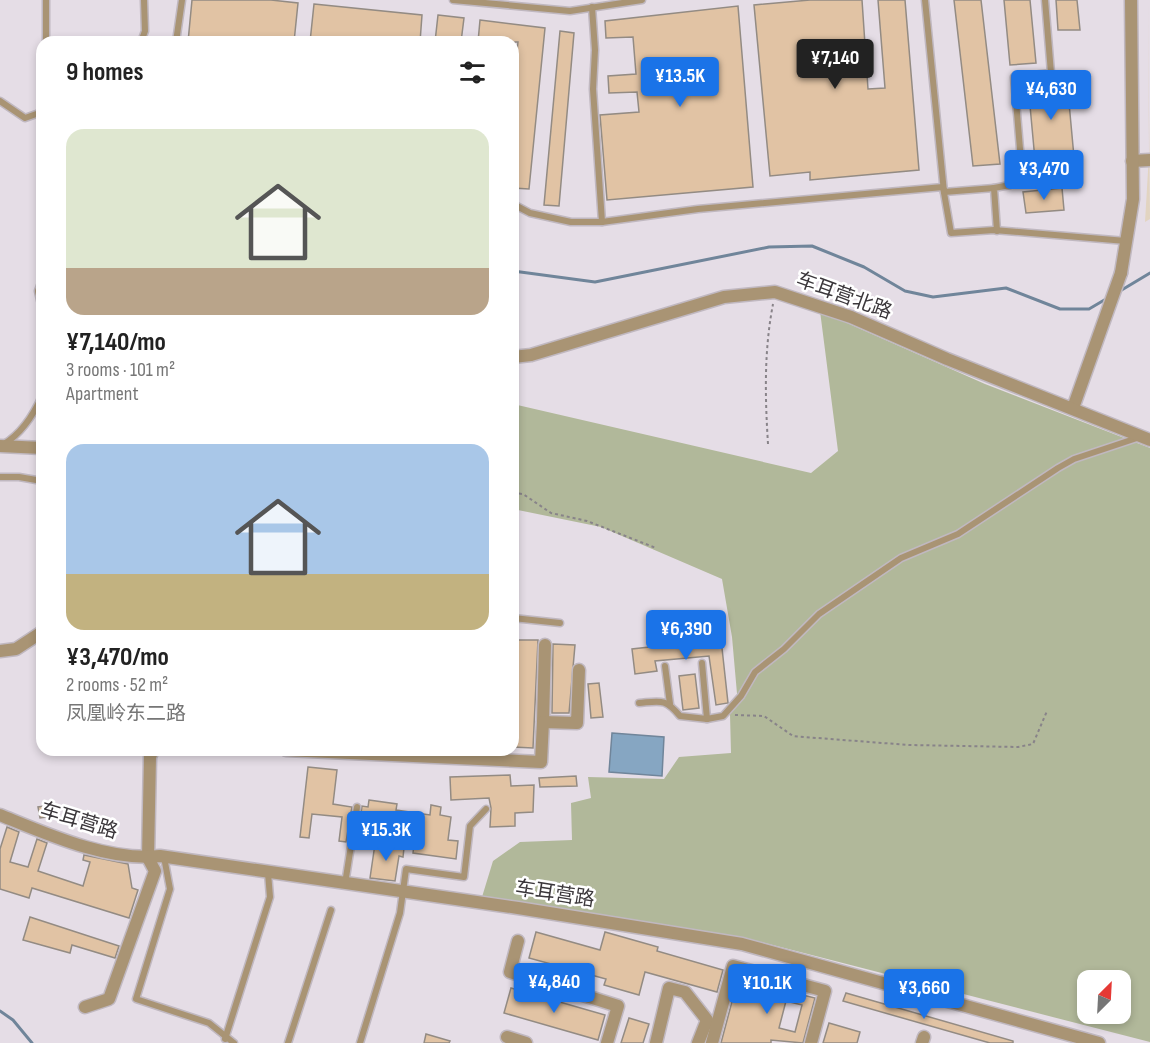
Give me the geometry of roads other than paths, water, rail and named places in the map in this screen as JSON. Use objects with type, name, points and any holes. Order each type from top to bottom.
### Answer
[{"type":"street","points":[[1073,408],[1121,273],[1133,199],[1131,0]]},
{"type":"street","points":[[1132,160],[1150,160]]},
{"type":"street","name":"车耳营北路","points":[[519,356],[531,355],[724,297],[775,292],[851,317],[946,359],[1145,438]]},
{"type":"street","points":[[2,446],[36,448]]},
{"type":"street","points":[[0,651],[16,649],[36,636]]},
{"type":"street","points":[[414,756],[542,762],[545,645]]},
{"type":"street","points":[[543,722],[577,723],[579,670]]},
{"type":"street","points":[[85,1006],[109,999],[154,871],[148,858],[150,756]]},
{"type":"street","name":"车耳营路","points":[[0,815],[48,834],[129,858],[164,857],[345,885],[518,908],[742,944],[1099,1043]]},
{"type":"street","points":[[518,941],[510,972],[618,1006],[607,1043]]},
{"type":"street","points":[[712,1043],[733,966],[825,991],[811,1043]]},
{"type":"street","points":[[656,1043],[669,988],[684,992],[707,1020],[698,1043]]},
{"type":"street","points":[[507,1037],[526,1043]]},
{"type":"lane","points":[[46,0],[46,36]]},
{"type":"lane","points":[[143,36],[144,0]]},
{"type":"lane","points":[[177,36],[182,0]]},
{"type":"lane","points":[[453,0],[570,11],[605,3],[642,0]]},
{"type":"lane","points":[[925,0],[944,192],[951,233],[997,231],[1126,241]]},
{"type":"lane","points":[[944,192],[1010,185],[1022,173],[1014,77],[1051,73],[1045,0]]},
{"type":"lane","points":[[592,7],[595,50],[593,89],[602,222]]},
{"type":"lane","points":[[0,101],[26,118],[36,114]]},
{"type":"lane","points":[[519,207],[530,213],[571,222],[602,222],[806,198],[943,187],[944,192]]},
{"type":"lane","points":[[994,188],[997,231]]},
{"type":"lane","points":[[2,446],[13,439],[31,419],[36,409]]},
{"type":"lane","points":[[639,703],[663,701],[670,704],[680,716],[707,719],[723,716],[741,696],[754,672],[784,649],[819,614],[868,579],[901,558],[958,534],[1066,463],[1145,438]]},
{"type":"lane","points":[[0,477],[36,480]]},
{"type":"lane","points":[[519,619],[560,623]]},
{"type":"lane","points":[[702,663],[707,719]]},
{"type":"lane","points":[[665,666],[670,704]]},
{"type":"lane","points":[[345,885],[357,807]]},
{"type":"lane","points":[[360,1043],[400,912],[406,868],[464,877],[470,826],[486,809]]},
{"type":"lane","points":[[164,857],[170,889],[136,999],[209,1023],[225,1039],[234,1043]]},
{"type":"lane","points":[[225,1039],[270,897],[268,873]]},
{"type":"lane","points":[[288,1043],[331,910]]},
{"type":"water","points":[[612,733],[664,737],[662,776],[609,772]]},
{"type":"waterway","points":[[519,272],[595,282],[769,247],[812,246],[864,267],[905,291],[933,297],[1006,288],[1060,309],[1089,309],[1106,299]]},
{"type":"waterway","points":[[1120,291],[1150,273]]},
{"type":"waterway","points":[[0,1011],[13,1020],[32,1043]]}]
